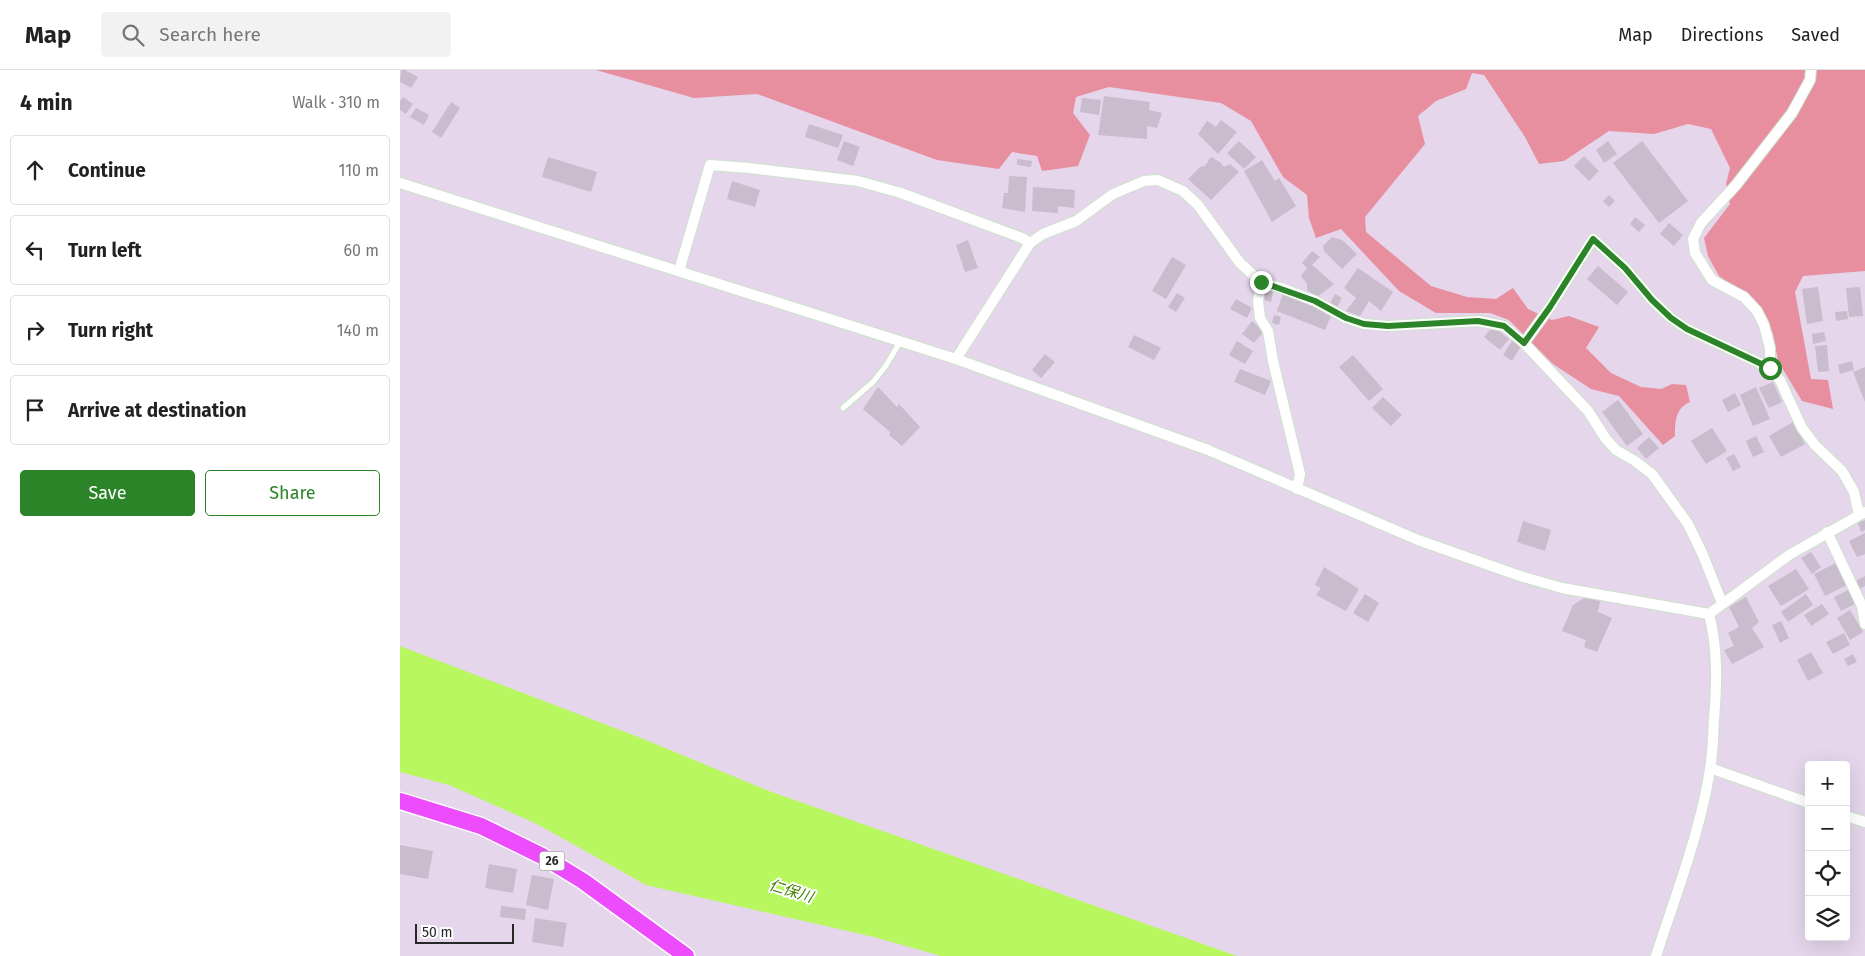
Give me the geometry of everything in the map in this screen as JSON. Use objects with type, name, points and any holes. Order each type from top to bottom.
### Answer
[{"type":"main road","name":"26","points":[[400,801],[481,826],[542,856],[583,881],[686,956]]},
{"type":"street","points":[[1770,368],[1770,348],[1764,325],[1757,311],[1744,297],[1712,280],[1696,252],[1693,239],[1701,223],[1736,185],[1792,113],[1810,80],[1811,70]]},
{"type":"street","points":[[679,272],[710,165],[858,181],[901,193],[1022,238],[1030,243]]},
{"type":"street","points":[[956,358],[1030,243],[1043,234],[1076,221],[1113,194],[1144,181],[1158,180],[1183,191],[1198,205],[1240,263],[1261,282],[1315,301],[1346,318],[1364,324],[1388,326],[1478,321],[1504,326],[1524,343],[1588,410],[1606,439],[1616,450],[1636,461],[1652,474],[1688,524],[1704,555],[1722,603]]},
{"type":"street","points":[[400,183],[956,358],[1208,450],[1418,540],[1520,576],[1562,588],[1709,614]]},
{"type":"street","points":[[1524,343],[1550,307],[1593,239],[1625,268],[1652,300],[1671,318],[1687,329],[1770,368],[1780,380],[1802,428],[1814,445],[1842,471],[1854,492],[1862,513],[1789,555],[1709,614]]},
{"type":"street","points":[[1261,282],[1258,301],[1260,318],[1268,331],[1273,361],[1300,474],[1297,489]]},
{"type":"street","points":[[1827,532],[1862,606],[1865,624]]},
{"type":"street","points":[[1656,956],[1687,860],[1710,768],[1717,691],[1715,636],[1709,614]]},
{"type":"street","points":[[1710,768],[1805,802]]},
{"type":"street","points":[[1850,817],[1865,822]]},
{"type":"lane","points":[[843,408],[873,382],[886,367],[900,341]]},
{"type":"shaded area","points":[[596,70],[1865,70],[1865,271],[1803,276],[1795,292],[1811,379],[1828,380],[1833,409],[1802,401],[1778,361],[1773,333],[1756,302],[1719,276],[1708,256],[1704,238],[1730,204],[1726,184],[1730,168],[1711,129],[1688,124],[1654,134],[1609,131],[1564,161],[1539,164],[1525,137],[1484,75],[1472,73],[1466,89],[1436,101],[1418,116],[1425,144],[1365,217],[1366,232],[1431,286],[1467,297],[1496,299],[1513,288],[1528,309],[1552,320],[1569,316],[1599,327],[1586,348],[1611,373],[1641,387],[1661,389],[1672,384],[1686,385],[1690,402],[1681,408],[1677,416],[1675,436],[1663,445],[1619,396],[1591,389],[1553,364],[1509,320],[1490,313],[1436,313],[1399,291],[1341,229],[1316,238],[1309,218],[1307,195],[1283,177],[1251,121],[1221,103],[1109,87],[1076,97],[1073,113],[1090,135],[1078,166],[1042,171],[1037,156],[1012,152],[999,169],[937,160],[757,94],[694,98]]},
{"type":"water","name":"仁保川","points":[[400,646],[641,738],[769,791],[1237,956],[941,956],[874,937],[646,885],[537,824],[449,785],[400,772]]},
{"type":"building","points":[[401,70],[405,70],[418,77],[411,88],[400,82]]},
{"type":"building","points":[[1104,96],[1150,102],[1149,110],[1162,113],[1157,128],[1147,126],[1147,139],[1098,135]]},
{"type":"building","points":[[403,97],[413,104],[406,114],[400,110],[400,101]]},
{"type":"building","points":[[1082,98],[1101,100],[1099,115],[1080,112]]},
{"type":"building","points":[[451,102],[460,108],[441,138],[432,132]]},
{"type":"building","points":[[416,108],[429,115],[424,125],[410,117]]},
{"type":"building","points":[[1221,120],[1237,132],[1218,154],[1198,134],[1207,121],[1216,127]]},
{"type":"building","points":[[809,124],[843,135],[838,148],[805,137]]},
{"type":"building","points":[[844,141],[860,147],[853,166],[837,160]]},
{"type":"building","points":[[1239,141],[1256,157],[1244,169],[1227,153]]},
{"type":"building","points":[[1608,141],[1617,154],[1604,163],[1596,150]]},
{"type":"building","points":[[1642,141],[1688,201],[1659,223],[1613,163]]},
{"type":"building","points":[[1584,156],[1599,171],[1589,181],[1574,166]]},
{"type":"building","points":[[548,157],[597,172],[591,192],[542,177]]},
{"type":"building","points":[[1211,157],[1220,162],[1224,167],[1230,164],[1239,172],[1211,200],[1188,179],[1200,167],[1205,166]]},
{"type":"building","points":[[1017,159],[1032,161],[1031,167],[1017,165]]},
{"type":"building","points":[[1262,160],[1275,181],[1279,178],[1296,206],[1272,222],[1244,171]]},
{"type":"building","points":[[1009,176],[1027,177],[1025,212],[1002,208],[1004,193],[1008,193]]},
{"type":"building","points":[[732,181],[760,190],[755,207],[727,199]]},
{"type":"building","points":[[1033,187],[1075,190],[1074,208],[1058,206],[1058,213],[1032,211]]},
{"type":"building","points":[[1609,195],[1615,201],[1609,207],[1603,201]]},
{"type":"building","points":[[1635,217],[1645,225],[1639,232],[1630,224]]},
{"type":"building","points":[[1669,223],[1683,235],[1674,246],[1660,234]]},
{"type":"building","points":[[1332,237],[1342,240],[1357,254],[1342,269],[1324,251],[1323,246]]},
{"type":"building","points":[[968,240],[978,268],[965,272],[956,245]]},
{"type":"building","points":[[1312,251],[1320,257],[1312,265],[1334,284],[1317,297],[1307,290],[1307,284],[1301,276],[1307,268],[1302,263]]},
{"type":"building","points":[[1172,257],[1186,265],[1166,299],[1152,291]]},
{"type":"building","points":[[1598,266],[1628,292],[1617,305],[1587,279]]},
{"type":"building","points":[[1358,268],[1393,292],[1381,311],[1369,301],[1360,316],[1346,311],[1356,298],[1344,288]]},
{"type":"building","points":[[1818,287],[1823,321],[1807,324],[1802,289]]},
{"type":"building","points":[[1860,287],[1863,316],[1849,317],[1846,288]]},
{"type":"building","points":[[1265,290],[1273,292],[1271,302],[1263,300]]},
{"type":"building","points":[[1177,293],[1185,298],[1176,312],[1168,307]]},
{"type":"building","points":[[1283,294],[1332,313],[1325,330],[1277,311]]},
{"type":"building","points":[[1335,294],[1342,298],[1337,307],[1330,303]]},
{"type":"building","points":[[1236,299],[1252,308],[1247,318],[1230,309]]},
{"type":"building","points":[[1847,311],[1848,319],[1836,321],[1835,312]]},
{"type":"building","points":[[1274,315],[1281,317],[1279,325],[1272,323]]},
{"type":"building","points":[[1252,321],[1264,331],[1254,343],[1242,334]]},
{"type":"building","points":[[1493,326],[1509,339],[1500,350],[1484,337]]},
{"type":"building","points":[[1824,332],[1826,341],[1813,344],[1812,334]]},
{"type":"building","points":[[1134,335],[1161,348],[1154,360],[1128,347]]},
{"type":"building","points":[[1237,341],[1253,351],[1245,364],[1229,355]]},
{"type":"building","points":[[1512,341],[1521,346],[1512,361],[1503,355]]},
{"type":"building","points":[[1827,345],[1829,371],[1818,372],[1815,346]]},
{"type":"building","points":[[1045,354],[1055,362],[1041,378],[1032,370]]},
{"type":"building","points":[[1353,355],[1383,389],[1369,401],[1339,367]]},
{"type":"building","points":[[1852,361],[1854,370],[1840,374],[1838,365]]},
{"type":"building","points":[[1865,367],[1865,402],[1853,372]]},
{"type":"building","points":[[1240,369],[1271,381],[1265,395],[1234,382]]},
{"type":"building","points":[[1773,382],[1782,402],[1769,408],[1759,388]]},
{"type":"building","points":[[878,387],[897,407],[899,404],[920,427],[902,446],[889,435],[890,432],[863,409]]},
{"type":"building","points":[[1756,387],[1770,419],[1753,426],[1740,395]]},
{"type":"building","points":[[1735,393],[1741,405],[1728,412],[1722,400]]},
{"type":"building","points":[[1383,397],[1402,415],[1391,426],[1372,408]]},
{"type":"building","points":[[1618,400],[1643,434],[1627,446],[1602,412]]},
{"type":"building","points":[[1793,422],[1805,444],[1781,457],[1769,436]]},
{"type":"building","points":[[1712,428],[1727,451],[1706,464],[1691,441]]},
{"type":"building","points":[[1756,436],[1764,452],[1753,457],[1746,441]]},
{"type":"building","points":[[1649,437],[1659,448],[1646,459],[1637,448]]},
{"type":"building","points":[[1734,454],[1741,467],[1733,471],[1726,458]]},
{"type":"building","points":[[1865,520],[1865,530],[1861,532],[1858,523]]},
{"type":"building","points":[[1523,521],[1551,530],[1545,551],[1517,542]]},
{"type":"building","points":[[1865,533],[1865,554],[1857,557],[1849,541]]},
{"type":"building","points":[[1811,552],[1821,567],[1812,574],[1801,558]]},
{"type":"building","points":[[1836,563],[1847,585],[1825,596],[1814,574]]},
{"type":"building","points":[[1324,567],[1359,589],[1346,611],[1316,595],[1321,588],[1315,585]]},
{"type":"building","points":[[1796,569],[1809,589],[1781,606],[1768,586]]},
{"type":"building","points":[[1865,576],[1865,586],[1857,590],[1853,582]]},
{"type":"building","points":[[1850,589],[1857,603],[1841,611],[1834,597]]},
{"type":"building","points":[[1365,594],[1379,603],[1368,622],[1353,613]]},
{"type":"building","points":[[1806,594],[1813,605],[1788,622],[1781,612]]},
{"type":"building","points":[[1586,597],[1600,601],[1598,612],[1612,618],[1597,652],[1584,647],[1586,640],[1562,631],[1573,605]]},
{"type":"building","points":[[1746,597],[1759,622],[1752,628],[1764,647],[1732,664],[1724,650],[1734,646],[1728,633],[1739,627],[1729,607]]},
{"type":"building","points":[[1822,604],[1829,614],[1811,626],[1804,615]]},
{"type":"building","points":[[1850,610],[1863,632],[1850,640],[1837,618]]},
{"type":"building","points":[[1781,621],[1789,638],[1780,643],[1772,625]]},
{"type":"building","points":[[1844,633],[1850,645],[1833,654],[1826,642]]},
{"type":"building","points":[[1811,652],[1823,673],[1808,681],[1797,660]]},
{"type":"building","points":[[1853,654],[1857,662],[1848,666],[1844,659]]},
{"type":"building","points":[[400,845],[433,851],[428,879],[400,874]]},
{"type":"building","points":[[489,864],[517,869],[513,893],[485,888]]},
{"type":"building","points":[[532,875],[554,879],[548,910],[526,905]]},
{"type":"building","points":[[501,906],[526,909],[525,920],[500,917]]},
{"type":"building","points":[[535,918],[567,923],[563,947],[532,942]]},
{"type":"route","points":[[1261,282],[1315,301],[1346,318],[1364,324],[1388,326],[1478,321],[1504,326],[1524,343],[1550,307],[1593,239],[1625,268],[1652,300],[1671,318],[1687,329],[1770,368]]}]
